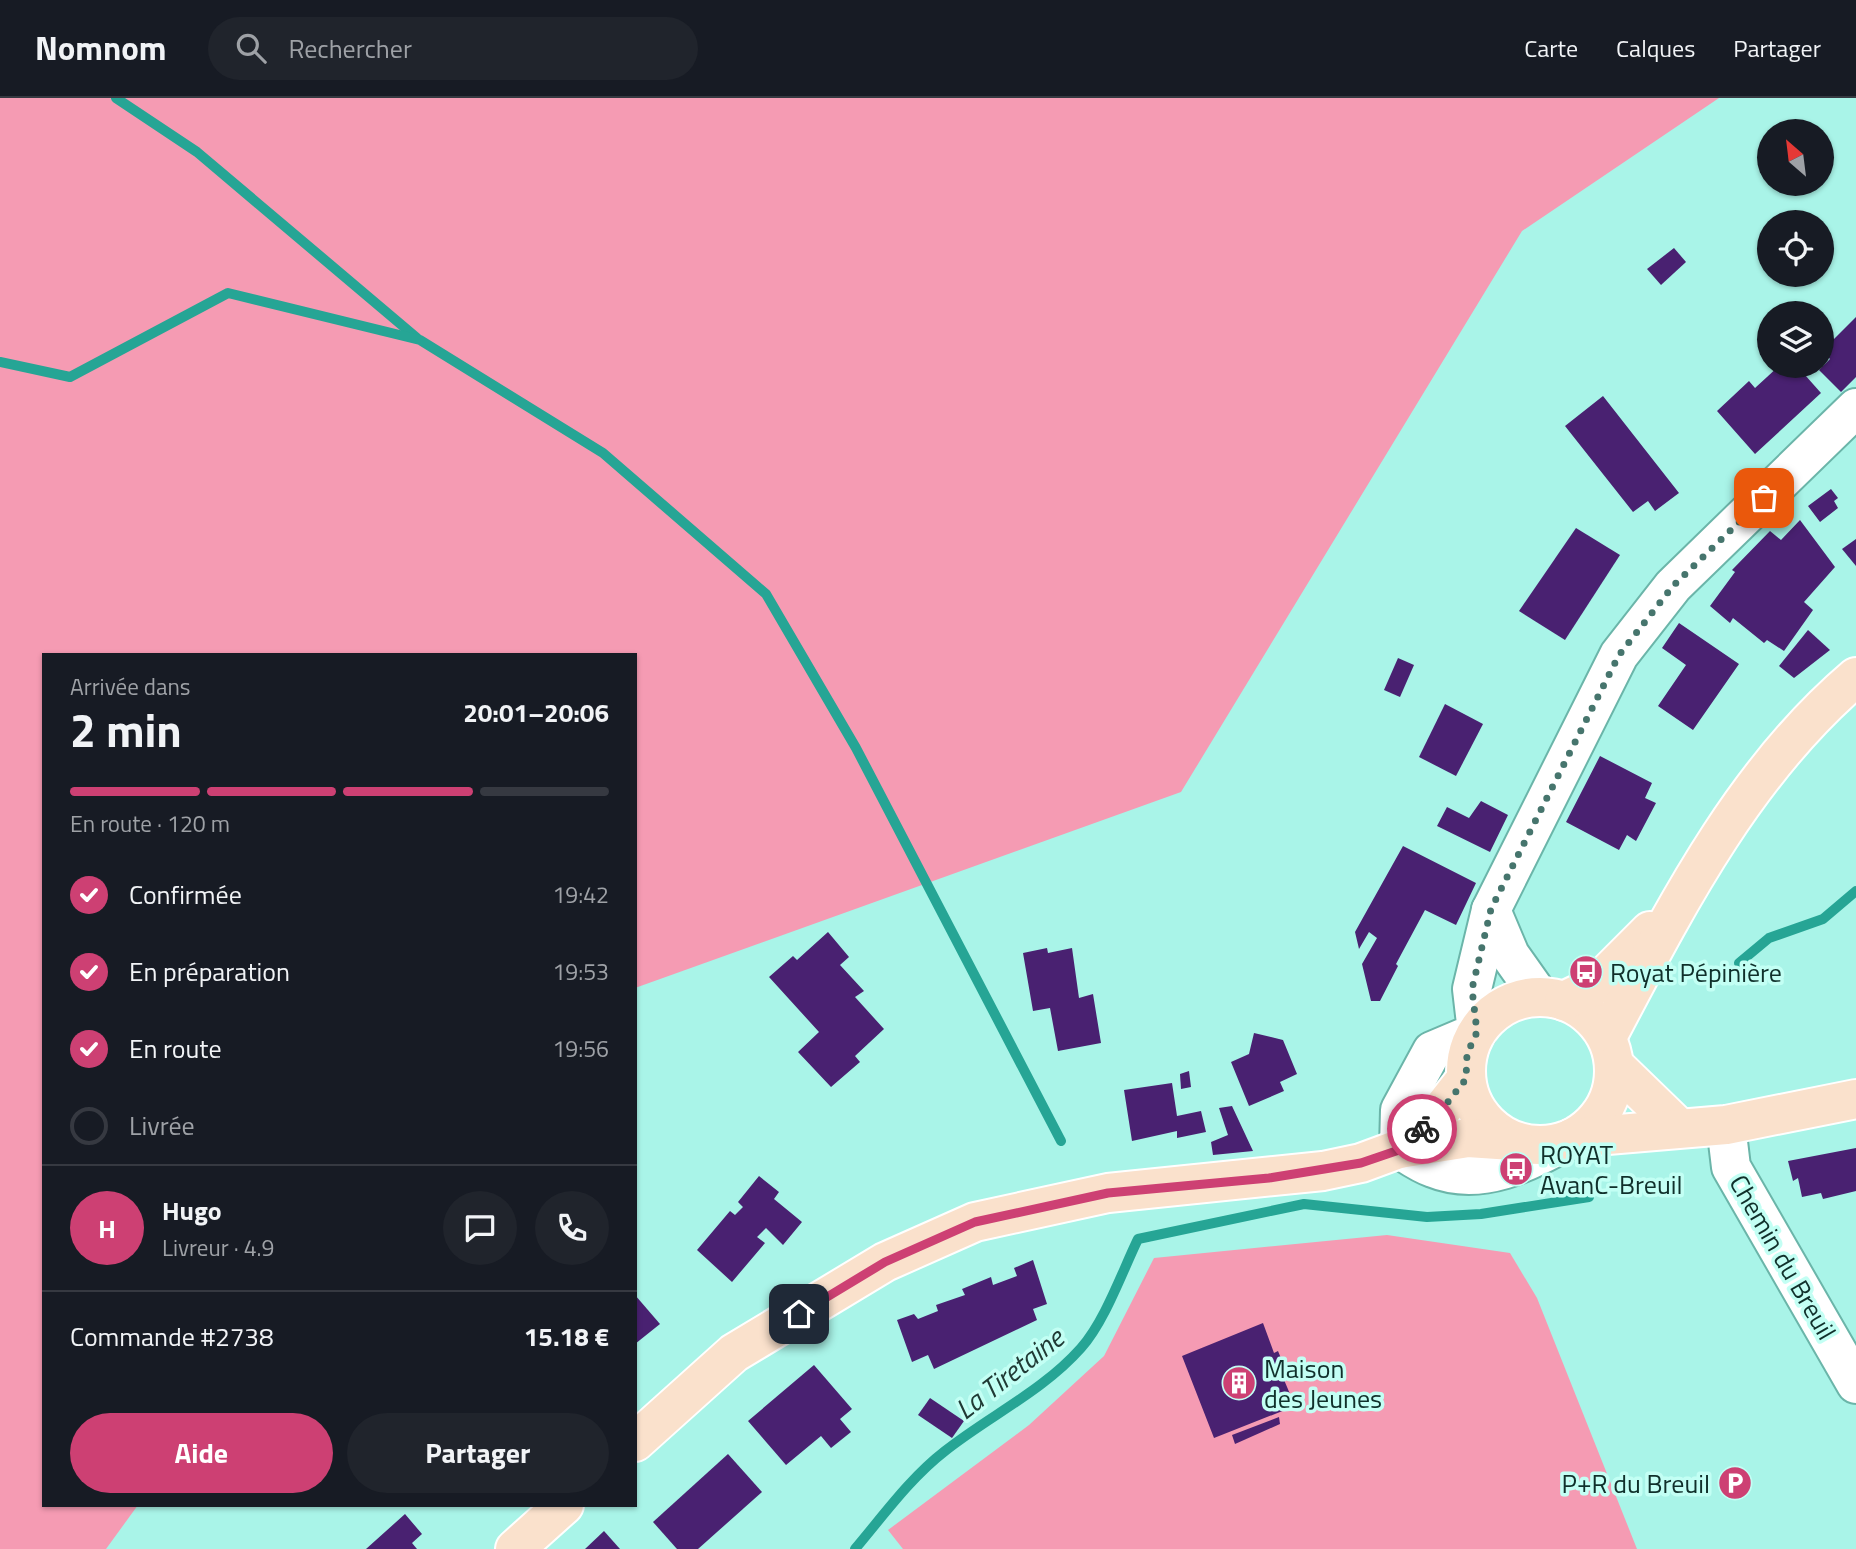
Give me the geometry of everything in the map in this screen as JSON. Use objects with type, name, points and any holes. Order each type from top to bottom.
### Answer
[{"type":"main road","points":[[1572,1139],[1595,1121],[1611,1096],[1611,1051],[1679,902],[1753,788],[1818,710],[1856,677]]},
{"type":"main road","points":[[1513,1141],[1490,1127],[1474,1105],[1466,1079],[1467,1054],[1477,1032],[1493,1013],[1515,1001],[1552,998],[1595,986],[1679,902]]},
{"type":"main road","points":[[1552,998],[1589,1014],[1611,1051],[1679,1128]]},
{"type":"main road","points":[[1399,1150],[1440,1112],[1466,1079]]},
{"type":"main road","points":[[637,1440],[734,1353],[885,1262],[975,1222],[1108,1193],[1323,1171],[1361,1163],[1399,1150],[1468,1138],[1543,1146],[1572,1139],[1726,1125],[1856,1099]]},
{"type":"main road","points":[[515,1549],[563,1507]]},
{"type":"street","points":[[1572,1139],[1516,1169],[1467,1175],[1434,1169],[1399,1150],[1400,1110],[1432,1051],[1477,1032],[1472,989],[1491,909],[1619,655],[1673,586],[1856,408]]},
{"type":"street","points":[[1491,909],[1510,955],[1552,998]]},
{"type":"street","name":"Chemin du Breuil","points":[[1726,1125],[1731,1167],[1856,1384]]},
{"type":"shaded area","points":[[0,98],[1719,98],[1522,231],[1181,792],[637,987],[637,653],[42,653],[42,1507],[137,1507],[106,1549],[0,1549]]},
{"type":"shaded area","points":[[1387,1235],[1510,1253],[1537,1298],[1637,1549],[903,1549],[888,1530],[1029,1425],[1104,1356],[1154,1258]]},
{"type":"building","points":[[1674,248],[1686,262],[1661,285],[1647,269]]},
{"type":"building","points":[[1856,317],[1856,377],[1841,392],[1827,378],[1834,378],[1834,339]]},
{"type":"building","points":[[1766,378],[1808,378],[1821,393],[1755,454],[1717,411],[1749,381],[1755,388]]},
{"type":"building","points":[[1603,396],[1679,493],[1655,511],[1648,501],[1633,512],[1565,426]]},
{"type":"building","points":[[1831,489],[1838,498],[1834,501],[1838,508],[1820,522],[1808,506]]},
{"type":"building","points":[[1800,520],[1835,567],[1804,602],[1813,610],[1784,651],[1767,640],[1764,643],[1733,618],[1730,623],[1710,606],[1735,572],[1732,570],[1770,531],[1781,540]]},
{"type":"building","points":[[1576,528],[1620,555],[1565,640],[1519,611]]},
{"type":"building","points":[[1856,539],[1856,566],[1842,549]]},
{"type":"building","points":[[1679,623],[1739,664],[1693,730],[1658,706],[1686,665],[1662,648]]},
{"type":"building","points":[[1808,630],[1830,650],[1794,678],[1779,666]]},
{"type":"building","points":[[1398,658],[1414,665],[1400,697],[1384,690]]},
{"type":"building","points":[[1445,704],[1483,724],[1456,776],[1419,757]]},
{"type":"building","points":[[1600,756],[1652,783],[1645,798],[1656,803],[1636,841],[1627,835],[1619,850],[1566,822]]},
{"type":"building","points":[[1481,801],[1508,815],[1490,852],[1437,826],[1447,807],[1469,818]]},
{"type":"building","points":[[1403,846],[1476,883],[1456,925],[1425,910],[1380,1001],[1371,1001],[1362,964],[1377,938],[1369,932],[1359,949],[1355,932]]},
{"type":"building","points":[[828,932],[849,957],[840,965],[864,991],[855,997],[884,1029],[855,1056],[860,1062],[831,1087],[798,1052],[819,1032],[769,977],[793,956],[797,960]]},
{"type":"building","points":[[1047,948],[1048,953],[1072,948],[1079,998],[1093,994],[1101,1043],[1058,1051],[1050,1008],[1033,1011],[1023,953]]},
{"type":"building","points":[[1254,1033],[1283,1040],[1297,1074],[1280,1082],[1284,1091],[1249,1106],[1231,1062],[1249,1054]]},
{"type":"building","points":[[1189,1071],[1191,1087],[1181,1089],[1180,1074]]},
{"type":"building","points":[[1172,1083],[1177,1116],[1201,1111],[1206,1132],[1177,1138],[1177,1131],[1132,1141],[1124,1090]]},
{"type":"building","points":[[1232,1106],[1253,1151],[1213,1155],[1211,1142],[1228,1135],[1219,1108]]},
{"type":"building","points":[[1856,1148],[1856,1191],[1823,1199],[1821,1193],[1802,1197],[1798,1178],[1793,1181],[1788,1161]]},
{"type":"building","points":[[759,1176],[779,1192],[774,1199],[802,1222],[783,1245],[766,1228],[757,1237],[765,1243],[732,1282],[697,1250],[730,1211],[735,1215],[743,1207],[738,1202]]},
{"type":"building","points":[[1033,1260],[1047,1304],[1033,1309],[1037,1320],[934,1369],[928,1355],[912,1362],[897,1320],[914,1314],[918,1319],[938,1311],[936,1305],[965,1295],[962,1289],[991,1277],[993,1285],[1017,1276],[1014,1268]]},
{"type":"building","points":[[637,1297],[660,1324],[637,1342]]},
{"type":"building","name":"Maison des Jeunes","points":[[1263,1323],[1274,1353],[1278,1351],[1287,1373],[1282,1375],[1295,1406],[1214,1438],[1182,1356]]},
{"type":"building","points":[[814,1365],[852,1409],[840,1419],[851,1432],[831,1448],[821,1436],[786,1465],[748,1421]]},
{"type":"building","points":[[930,1398],[964,1421],[952,1438],[918,1415]]},
{"type":"building","points":[[1279,1417],[1280,1424],[1235,1444],[1232,1435]]},
{"type":"building","points":[[728,1454],[762,1492],[698,1549],[677,1549],[653,1522]]},
{"type":"building","points":[[405,1514],[422,1534],[412,1543],[417,1549],[366,1549]]},
{"type":"building","points":[[604,1531],[620,1549],[585,1549]]},
{"type":"waterway","points":[[116,98],[197,152],[417,338]]},
{"type":"waterway","points":[[0,362],[70,377],[228,293],[420,340],[603,453],[766,594],[856,748],[1061,1141]]},
{"type":"waterway","name":"La Tiretaine","points":[[1739,963],[1769,938],[1823,919],[1856,891]]},
{"type":"waterway","name":"La Tiretaine","points":[[855,1549],[897,1498],[932,1462],[1050,1377],[1081,1348],[1105,1310],[1138,1239],[1304,1204],[1427,1217],[1481,1214],[1589,1197]]},
{"type":"way so far","points":[[1422,1129],[1440,1112],[1466,1079],[1467,1054],[1477,1032],[1472,989],[1491,909],[1619,655],[1673,586],[1764,498]]},
{"type":"place","name":"Royat Pépinière","points":[[1586,972]]},
{"type":"place","name":"ROYAT AvanC-Breuil","points":[[1516,1169]]},
{"type":"place","name":"Maison des Jeunes","points":[[1239,1383]]},
{"type":"place","name":"P+R du Breuil","points":[[1735,1483]]},
{"type":"route","points":[[799,1314],[885,1262],[975,1222],[1108,1193],[1323,1171],[1361,1163],[1399,1150],[1422,1129]]}]
